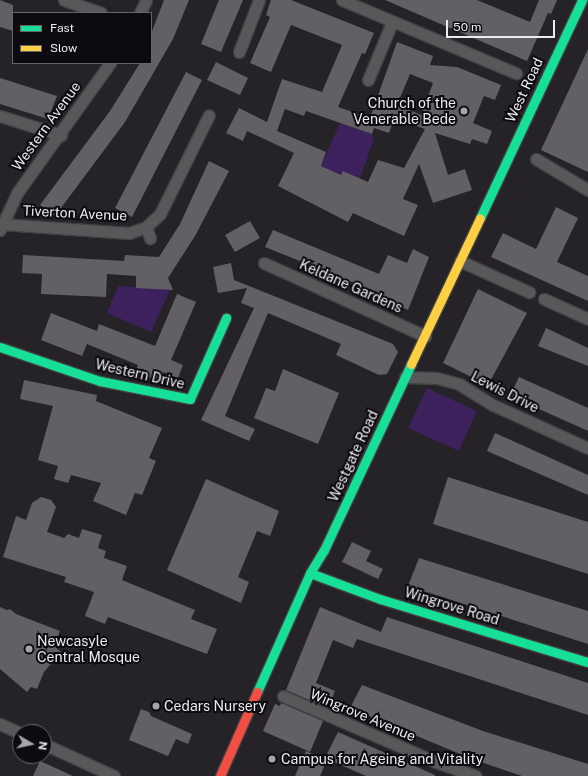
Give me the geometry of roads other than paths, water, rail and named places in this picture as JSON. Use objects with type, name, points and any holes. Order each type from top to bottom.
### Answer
[{"type":"main road","name":"West Road","points":[[512,148],[582,0]]},
{"type":"main road","name":"Westgate Road","points":[[220,776],[310,573],[324,550],[512,148]]},
{"type":"main road","name":"Western Drive","points":[[0,347],[100,381],[190,399],[226,318]]},
{"type":"main road","name":"Wingrove Road","points":[[310,573],[380,599],[588,662]]},
{"type":"street","points":[[64,0],[98,12]]},
{"type":"street","points":[[140,12],[146,0]]},
{"type":"street","points":[[239,52],[259,0]]},
{"type":"street","points":[[342,0],[516,73]]},
{"type":"street","points":[[368,80],[392,22]]},
{"type":"street","name":"Western Avenue","points":[[1,227],[17,192],[61,135],[109,64]]},
{"type":"street","name":"Tiverton Avenue","points":[[1,227],[129,233],[146,227],[160,214],[209,115]]},
{"type":"street","points":[[0,116],[61,135]]},
{"type":"street","points":[[536,159],[588,190]]},
{"type":"street","name":"Tiverton Avenue","points":[[146,227],[150,238]]},
{"type":"street","points":[[460,261],[529,292]]},
{"type":"street","name":"Keldane Gardens","points":[[264,263],[425,336]]},
{"type":"street","points":[[544,299],[588,319]]},
{"type":"street","name":"Lewis Drive","points":[[405,377],[437,378],[459,384],[493,405],[588,448]]},
{"type":"street","name":"Wingrove Avenue","points":[[283,696],[436,762],[476,776]]},
{"type":"street","points":[[0,724],[12,729]]},
{"type":"street","points":[[52,748],[114,776]]},
{"type":"place","name":"Church of the Venerable Bede","points":[[464,111]]},
{"type":"place","name":"Newcasyle Central Mosque","points":[[29,649]]},
{"type":"place","name":"Cedars Nursery","points":[[156,706]]},
{"type":"place","name":"Campus for Ageing and Vitality","points":[[272,759]]}]
